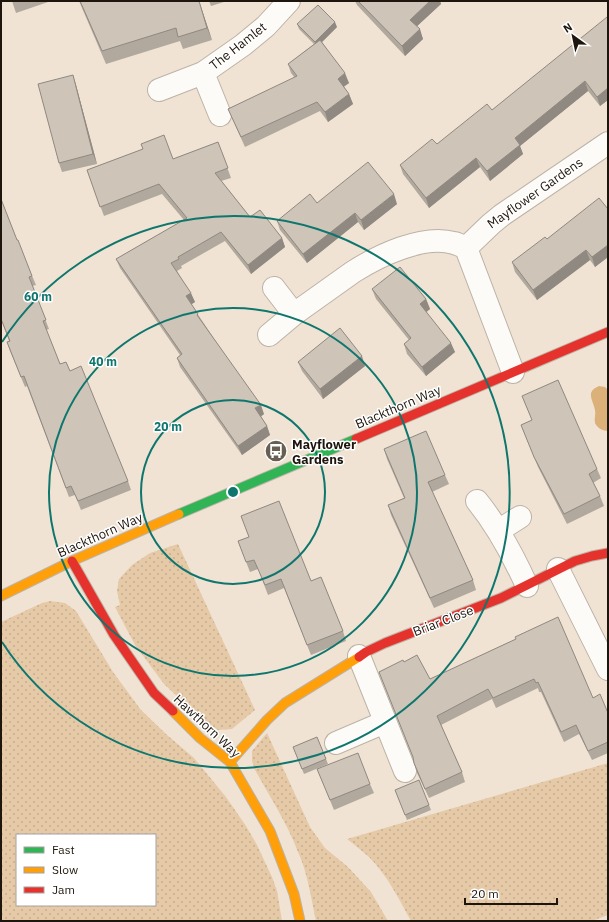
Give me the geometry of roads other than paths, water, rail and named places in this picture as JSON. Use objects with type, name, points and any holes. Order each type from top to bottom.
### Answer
[{"type":"street","name":"The Hamlet","points":[[159,90],[203,73],[248,42],[266,26],[289,1]]},
{"type":"street","name":"The Hamlet","points":[[203,73],[220,115]]},
{"type":"street","name":"Mayflower Gardens","points":[[466,248],[502,215],[608,142]]},
{"type":"street","points":[[269,335],[294,314],[363,266],[392,252],[416,244],[437,242],[453,243],[466,248],[513,372]]},
{"type":"street","points":[[274,288],[294,314]]},
{"type":"street","name":"Blackthorn Way","points":[[1,596],[72,561],[174,516],[608,332]]},
{"type":"street","points":[[477,501],[504,539],[527,586]]},
{"type":"street","points":[[498,531],[520,517]]},
{"type":"street","name":"Briar Close","points":[[230,762],[266,720],[285,702],[359,656],[385,643],[501,598],[583,558],[608,553]]},
{"type":"street","name":"Hawthorn Way","points":[[72,561],[114,635],[154,693],[200,738],[230,762],[270,831],[294,894],[300,921]]},
{"type":"street","points":[[558,569],[608,669]]},
{"type":"street","points":[[359,656],[405,771]]},
{"type":"street","points":[[336,743],[385,722]]},
{"type":"place","name":"Mayflower Gardens","points":[[276,451]]}]
